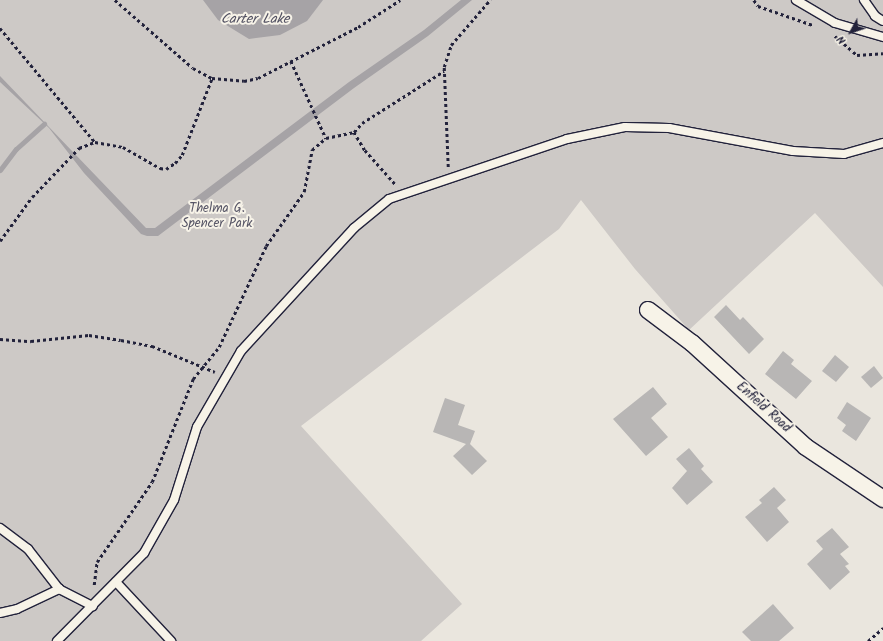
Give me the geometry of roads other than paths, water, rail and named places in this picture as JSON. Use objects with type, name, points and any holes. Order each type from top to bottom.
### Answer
[{"type":"street","name":"Enfield Road","points":[[648,310],[692,343],[806,447],[883,499]]},
{"type":"lane","points":[[864,0],[875,16],[883,21]]},
{"type":"lane","points":[[800,1],[835,22],[883,37]]},
{"type":"lane","points":[[57,641],[144,553],[174,500],[197,427],[241,351],[354,228],[389,199],[449,177],[567,139],[625,127],[670,128],[793,151],[844,154],[883,143]]},
{"type":"lane","points":[[0,528],[28,549],[58,589],[92,606]]},
{"type":"lane","points":[[116,582],[171,641]]},
{"type":"lane","points":[[0,613],[17,609],[58,589]]},
{"type":"water","name":"Carter Lake","points":[[203,0],[323,0],[307,21],[280,35],[249,39],[218,20]]},
{"type":"water","points":[[461,0],[472,0],[428,36],[354,88],[158,236],[147,236],[141,234],[84,173],[49,128],[0,82],[0,76],[146,228],[155,228],[349,82],[424,30]]},
{"type":"waterway","points":[[0,170],[16,149],[44,124]]},
{"type":"park label","name":"Thelma G. Spencer Park","points":[[217,218]]}]
